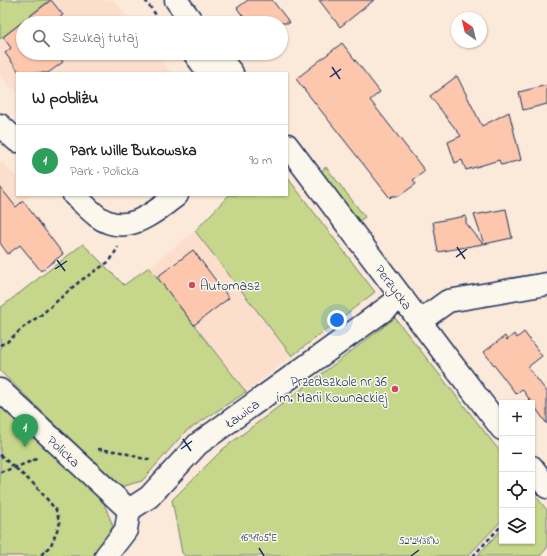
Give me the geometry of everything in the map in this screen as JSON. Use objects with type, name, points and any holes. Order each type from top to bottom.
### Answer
[{"type":"street","points":[[176,0],[188,16]]},
{"type":"street","points":[[200,60],[209,72]]},
{"type":"street","points":[[222,60],[231,72]]},
{"type":"street","points":[[0,125],[16,140]]},
{"type":"street","name":"Perzycka","points":[[288,146],[499,425]]},
{"type":"street","points":[[75,196],[97,216],[105,221],[115,224],[133,223],[145,219],[176,196]]},
{"type":"street","points":[[420,321],[448,301],[547,284]]},
{"type":"street","name":"Ławica","points":[[129,510],[150,497],[198,444],[402,297]]},
{"type":"street","name":"Policka","points":[[0,390],[129,510]]},
{"type":"street","points":[[535,471],[547,487]]},
{"type":"street","points":[[106,556],[126,530],[129,510]]},
{"type":"path","points":[[145,0],[157,16]]},
{"type":"path","points":[[0,345],[7,342],[26,325],[41,315],[80,281],[110,261],[133,223]]},
{"type":"path","points":[[0,472],[55,452],[68,454],[98,449],[121,452],[144,459],[183,461]]},
{"type":"path","points":[[0,455],[36,486],[56,510],[60,523],[51,545],[40,556]]},
{"type":"path","points":[[473,556],[499,528]]},
{"type":"shaded area","points":[[50,0],[114,0],[127,16],[29,16]]},
{"type":"shaded area","points":[[16,27],[16,60],[161,60],[170,72],[16,72],[16,92],[0,76],[0,39]]},
{"type":"shaded area","points":[[0,160],[16,176],[16,196],[30,196],[0,219]]},
{"type":"shaded area","points":[[195,231],[292,356],[246,392],[149,267]]},
{"type":"green space","points":[[0,0],[50,0],[29,16],[16,16],[16,27],[0,39]]},
{"type":"green space","points":[[326,167],[365,217],[359,221],[320,172]]},
{"type":"green space","points":[[288,178],[375,292],[292,356],[195,231],[228,196],[288,196]]},
{"type":"green space","points":[[83,244],[124,285],[149,267],[246,392],[185,432],[142,481],[120,487],[0,371],[0,308]]},
{"type":"green space","name":"Przedszkole nr 36 im. Marii Kownackiej","points":[[395,318],[499,450],[499,523],[468,556],[185,556],[182,553],[172,500],[223,449]]},
{"type":"green space","points":[[0,402],[100,493],[113,526],[95,556],[0,556]]},
{"type":"green space","points":[[535,495],[547,510],[547,548],[540,556],[477,556],[499,532],[499,544],[535,544]]},
{"type":"building","points":[[51,0],[63,15],[62,16],[30,16]]},
{"type":"building","points":[[248,0],[272,0],[285,16],[243,16],[237,8]]},
{"type":"building","points":[[319,0],[374,0],[340,27]]},
{"type":"building","points":[[16,27],[16,60],[61,60],[63,62],[49,72],[19,72],[5,53],[11,48],[3,37]]},
{"type":"building","points":[[342,43],[380,92],[370,100],[425,171],[413,180],[416,184],[399,196],[392,196],[390,198],[296,79]]},
{"type":"building","points":[[457,76],[482,126],[509,112],[521,160],[501,165],[499,160],[466,170],[462,160],[455,163],[448,142],[461,136],[430,96]]},
{"type":"building","points":[[547,85],[547,104],[523,110],[519,92]]},
{"type":"building","points":[[0,187],[16,207],[23,201],[63,254],[41,271],[20,245],[8,254],[0,243]]},
{"type":"building","points":[[506,209],[512,238],[484,244],[474,215]]},
{"type":"building","points":[[466,216],[466,223],[483,244],[438,252],[433,222]]},
{"type":"building","points":[[193,250],[229,298],[194,325],[157,277]]},
{"type":"building","points":[[524,332],[542,356],[528,367],[547,392],[547,424],[535,407],[535,400],[530,400],[522,389],[516,394],[484,352],[505,336],[507,340],[514,334],[517,338]]},
{"type":"place","name":"Automasz","points":[[192,285]]},
{"type":"place","name":"Przedszkole nr 36 im. Marii Kownackiej","points":[[395,389]]},
{"type":"place","name":"Park Wille Bukowska","points":[[25,447]]}]
